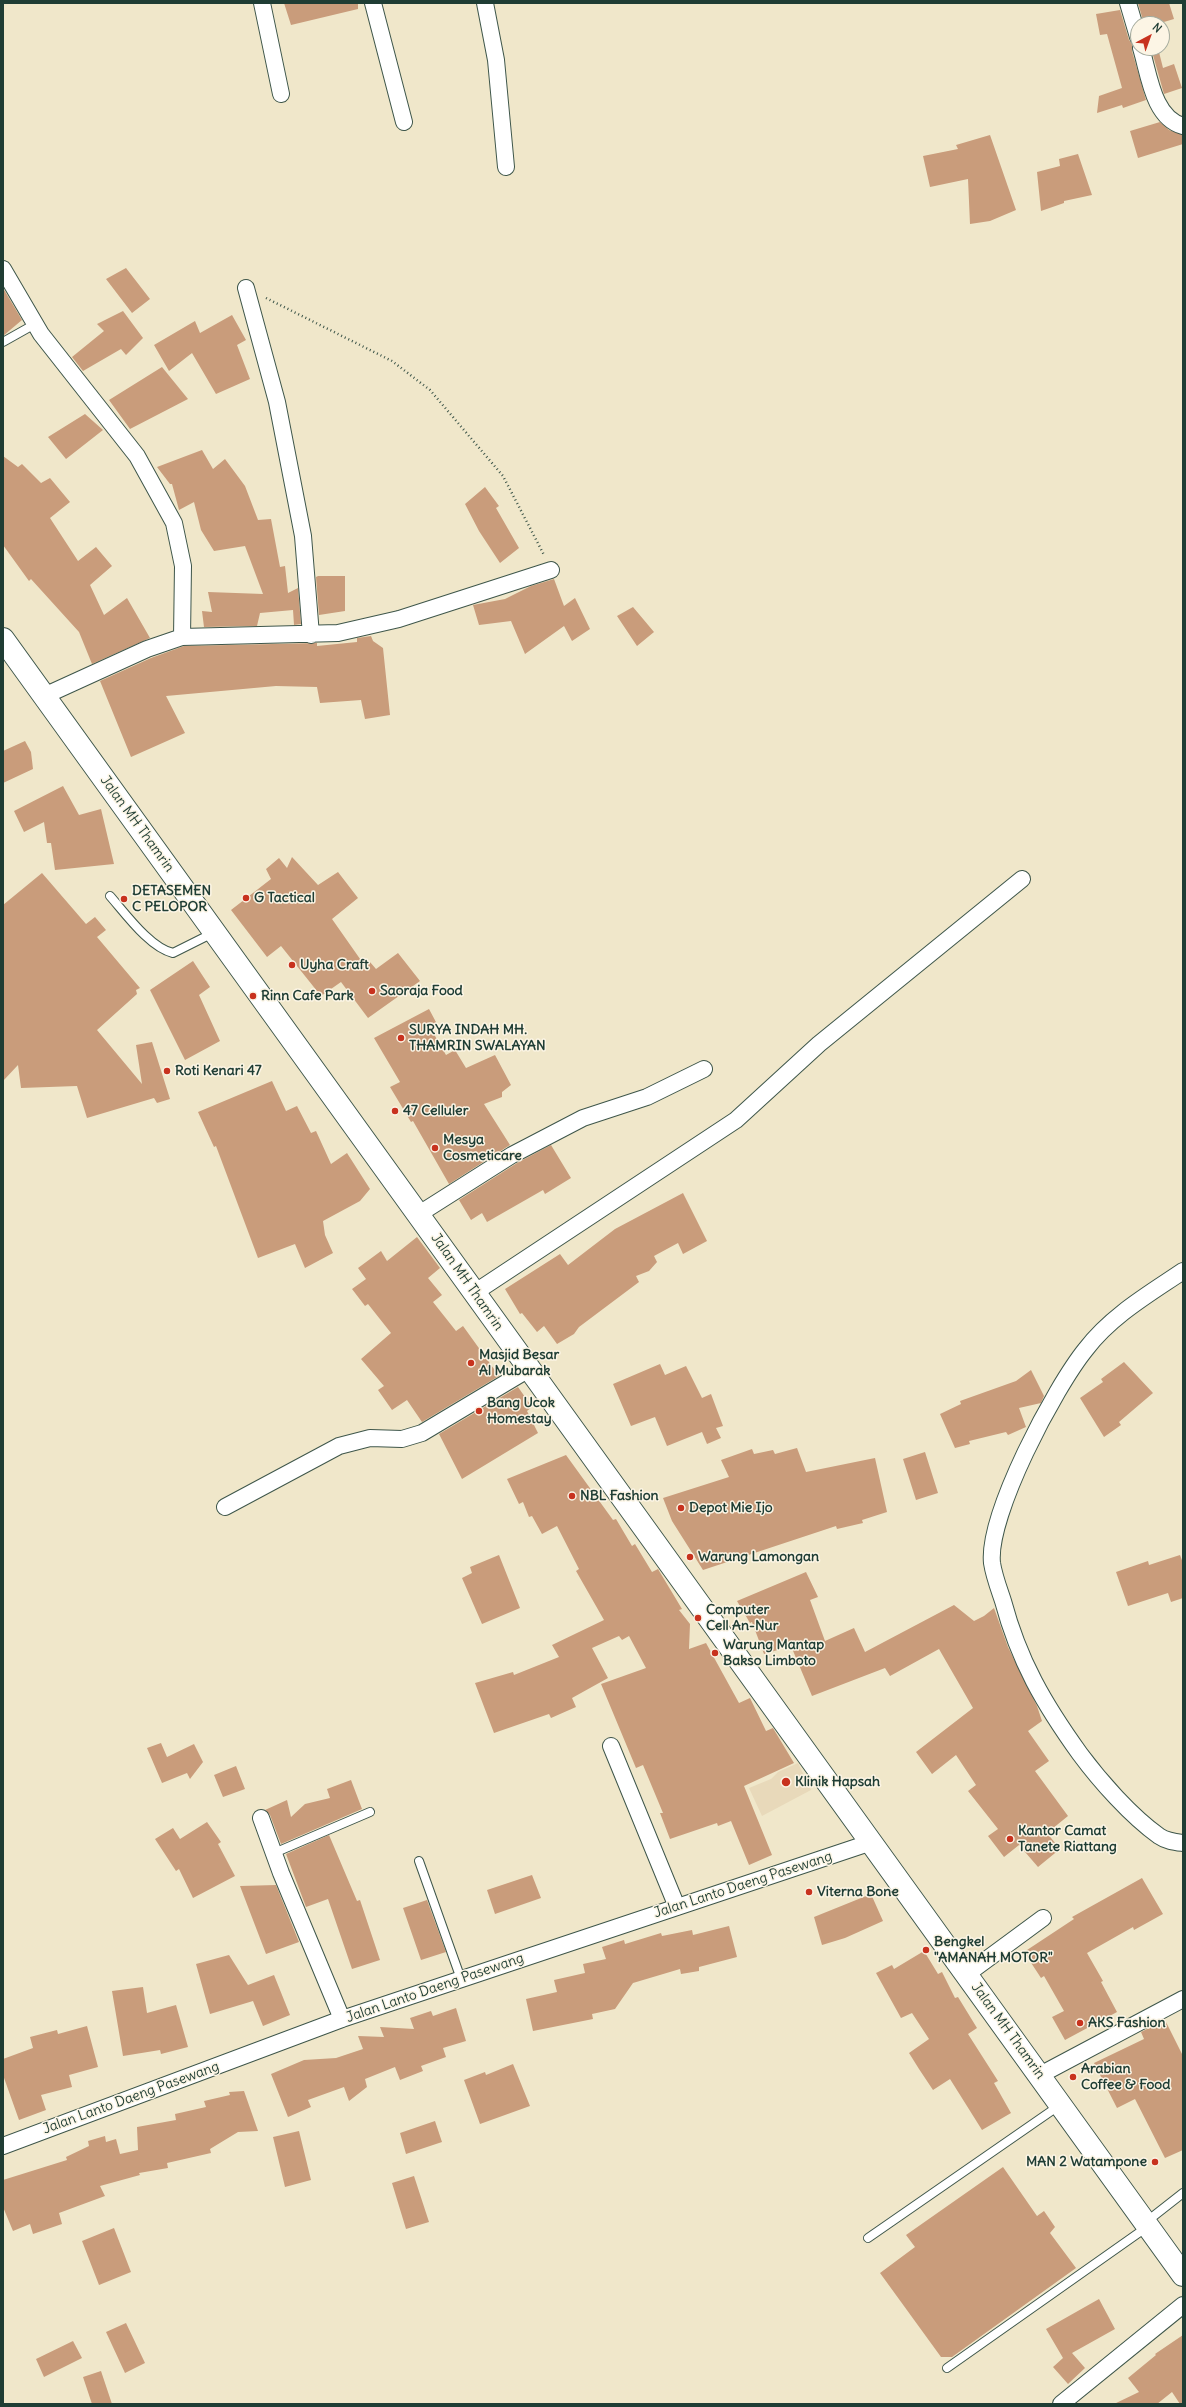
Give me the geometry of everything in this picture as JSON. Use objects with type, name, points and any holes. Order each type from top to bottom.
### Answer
[{"type":"main road","name":"Jalan MH Thamrin","points":[[3,639],[1183,2275]]},
{"type":"street","points":[[262,3],[281,94]]},
{"type":"street","points":[[373,3],[404,122]]},
{"type":"street","points":[[485,3],[496,60],[506,166]]},
{"type":"street","points":[[1128,3],[1132,16]]},
{"type":"street","points":[[1144,56],[1160,108],[1168,119],[1183,126]]},
{"type":"street","points":[[3,269],[35,324],[138,456],[174,522],[183,566],[182,637]]},
{"type":"street","points":[[246,288],[277,402],[303,536],[311,635]]},
{"type":"street","points":[[44,696],[147,649],[182,637],[311,635],[338,633],[399,619],[551,570]]},
{"type":"street","points":[[474,1293],[736,1120],[819,1044],[1022,879]]},
{"type":"street","points":[[419,1214],[525,1148],[583,1118],[647,1097],[704,1069]]},
{"type":"street","points":[[1183,1270],[1114,1319],[1086,1348],[1064,1381],[1011,1483],[992,1551],[992,1565],[1010,1628],[1029,1674],[1050,1712],[1084,1760],[1127,1808],[1160,1837],[1183,1843]]},
{"type":"street","points":[[225,1507],[339,1446],[370,1438],[402,1438],[422,1433],[529,1369]]},
{"type":"street","points":[[610,1746],[677,1907]]},
{"type":"street","points":[[261,1818],[342,2019]]},
{"type":"street","name":"Jalan Lanto Daeng Pasewang","points":[[3,2146],[342,2019],[872,1842]]},
{"type":"street","points":[[967,1974],[1044,1918]]},
{"type":"street","points":[[1040,2075],[1183,1999]]},
{"type":"street","points":[[1061,2404],[1183,2305]]},
{"type":"lane","points":[[3,342],[35,324]]},
{"type":"lane","points":[[110,896],[142,932],[166,952],[173,953],[215,932]]},
{"type":"lane","points":[[274,1853],[370,1812]]},
{"type":"lane","points":[[419,1861],[461,1979]]},
{"type":"lane","points":[[868,2238],[1060,2104]]},
{"type":"lane","points":[[947,2368],[1146,2224],[1183,2193]]},
{"type":"path","points":[[246,288],[392,361],[430,390],[503,476],[551,570]]},
{"type":"shaded area","points":[[798,1763],[811,1790],[762,1816],[749,1788],[771,1779],[778,1772]]},
{"type":"building","points":[[284,3],[358,3],[358,9],[291,25]]},
{"type":"building","points":[[1138,3],[1169,3],[1174,19],[1170,20],[1170,16],[1142,16]]},
{"type":"building","points":[[1120,10],[1130,41],[1130,56],[1133,56],[1146,100],[1123,108],[1122,105],[1097,113],[1099,96],[1122,88],[1107,34],[1100,35],[1096,14]]},
{"type":"building","points":[[1153,56],[1160,56],[1163,68],[1174,64],[1182,88],[1164,94]]},
{"type":"building","points":[[1160,122],[1169,130],[1183,135],[1183,144],[1138,158],[1130,131]]},
{"type":"building","points":[[990,135],[1016,210],[990,221],[970,224],[968,179],[930,187],[923,156],[958,149],[956,145]]},
{"type":"building","points":[[1078,154],[1092,195],[1064,201],[1064,203],[1041,211],[1037,172],[1060,166],[1059,159]]},
{"type":"building","points":[[126,268],[150,299],[132,313],[106,279]]},
{"type":"building","points":[[3,288],[22,320],[3,336]]},
{"type":"building","points":[[123,311],[143,338],[126,355],[121,349],[83,371],[72,357],[104,331],[97,324]]},
{"type":"building","points":[[232,315],[246,340],[237,345],[250,379],[216,394],[192,353],[169,371],[154,345],[195,321],[200,333]]},
{"type":"building","points":[[162,367],[188,399],[130,429],[109,400]]},
{"type":"building","points":[[85,414],[103,430],[66,459],[48,437]]},
{"type":"building","points":[[202,450],[213,469],[225,459],[245,486],[258,520],[271,519],[280,567],[285,566],[288,593],[298,588],[301,624],[294,625],[293,610],[260,613],[257,626],[204,627],[202,611],[212,612],[208,592],[263,594],[245,546],[214,551],[201,530],[194,502],[179,510],[172,484],[170,484],[157,467]]},
{"type":"building","points":[[3,456],[18,467],[22,464],[41,483],[50,478],[70,502],[50,518],[78,561],[96,547],[112,566],[90,585],[104,615],[127,598],[150,638],[92,664],[79,632],[31,579],[29,581],[3,545]]},
{"type":"building","points":[[485,487],[499,506],[496,508],[519,548],[500,563],[479,531],[465,504]]},
{"type":"building","points":[[345,576],[345,611],[319,615],[316,577]]},
{"type":"building","points":[[554,579],[564,606],[575,598],[590,629],[572,641],[564,626],[525,654],[511,621],[479,625],[473,605],[505,599],[531,586]]},
{"type":"building","points":[[633,607],[654,632],[637,646],[617,616]]},
{"type":"building","points":[[371,636],[373,641],[383,648],[390,715],[365,719],[361,700],[320,703],[317,687],[276,686],[166,696],[185,733],[131,757],[100,681],[151,658],[184,646],[317,643],[317,646],[357,642],[357,638]]},
{"type":"building","points":[[25,741],[31,752],[33,769],[3,783],[3,751]]},
{"type":"building","points":[[63,786],[79,815],[101,809],[114,864],[55,870],[51,843],[47,843],[44,822],[24,832],[14,811]]},
{"type":"building","points":[[292,857],[318,885],[338,872],[358,898],[332,919],[365,966],[370,962],[376,969],[398,953],[420,981],[368,1018],[341,982],[321,996],[281,946],[267,957],[231,910],[271,879],[266,869],[279,858],[287,868]]},
{"type":"building","points":[[42,873],[86,924],[95,917],[106,930],[97,937],[140,988],[136,990],[137,994],[97,1030],[142,1084],[136,1045],[152,1042],[170,1099],[157,1103],[154,1098],[87,1118],[77,1086],[21,1088],[18,1065],[3,1081],[3,905]]},
{"type":"building","points":[[193,961],[210,987],[199,995],[220,1041],[185,1060],[150,990]]},
{"type":"building","points":[[429,1009],[437,1024],[431,1029],[446,1055],[455,1050],[466,1068],[495,1055],[511,1085],[502,1092],[502,1097],[484,1104],[510,1145],[449,1184],[413,1121],[411,1122],[390,1087],[400,1082],[374,1038]]},
{"type":"building","points":[[272,1081],[286,1111],[297,1106],[311,1133],[316,1131],[331,1164],[347,1153],[370,1189],[360,1201],[323,1221],[325,1235],[333,1253],[305,1268],[295,1244],[258,1258],[216,1146],[214,1147],[198,1112]]},
{"type":"building","points":[[551,1145],[571,1178],[545,1194],[543,1190],[487,1222],[482,1213],[471,1220],[459,1200],[517,1163]]},
{"type":"building","points":[[683,1193],[707,1241],[683,1254],[678,1243],[654,1256],[657,1262],[649,1271],[636,1276],[639,1282],[579,1327],[574,1334],[557,1344],[544,1326],[537,1332],[522,1313],[520,1314],[505,1289],[560,1254],[568,1265],[615,1229]]},
{"type":"building","points":[[417,1237],[440,1268],[428,1278],[442,1295],[433,1302],[456,1331],[463,1326],[499,1376],[422,1422],[407,1400],[392,1410],[378,1390],[384,1386],[361,1359],[391,1333],[368,1304],[365,1306],[352,1289],[366,1279],[358,1268],[381,1251],[387,1261]]},
{"type":"building","points":[[1124,1362],[1153,1393],[1119,1422],[1121,1425],[1104,1437],[1080,1398],[1103,1382],[1101,1379]]},
{"type":"building","points":[[660,1364],[665,1375],[686,1366],[702,1398],[711,1394],[723,1426],[716,1428],[721,1438],[707,1444],[702,1432],[667,1446],[655,1417],[631,1426],[613,1384]]},
{"type":"building","points":[[1031,1370],[1044,1396],[1041,1403],[1019,1408],[1026,1427],[1008,1435],[1006,1432],[969,1441],[970,1444],[955,1448],[940,1414],[961,1404],[960,1401],[1016,1381]]},
{"type":"building","points":[[518,1387],[532,1407],[527,1411],[538,1433],[462,1479],[439,1434]]},
{"type":"building","points":[[797,1448],[806,1472],[875,1458],[887,1512],[862,1520],[863,1523],[837,1529],[836,1526],[703,1570],[672,1521],[663,1498],[729,1477],[721,1460],[752,1449],[754,1454],[773,1450],[775,1454]]},
{"type":"building","points":[[925,1452],[938,1493],[916,1500],[903,1459]]},
{"type":"building","points":[[566,1455],[613,1520],[616,1519],[632,1546],[635,1544],[652,1572],[658,1569],[682,1609],[679,1610],[690,1624],[689,1649],[706,1643],[739,1703],[750,1698],[766,1731],[773,1728],[794,1763],[744,1786],[772,1855],[749,1865],[731,1821],[718,1826],[717,1823],[670,1839],[660,1813],[663,1813],[643,1765],[636,1768],[601,1684],[646,1668],[629,1636],[622,1640],[619,1636],[592,1648],[608,1678],[572,1698],[576,1707],[551,1718],[549,1714],[494,1733],[475,1683],[513,1672],[514,1675],[559,1657],[552,1645],[604,1620],[576,1571],[579,1569],[557,1526],[542,1534],[532,1516],[529,1517],[523,1502],[519,1504],[507,1479]]},
{"type":"building","points":[[499,1555],[520,1608],[482,1624],[462,1578],[472,1573],[470,1567]]},
{"type":"building","points":[[1180,1555],[1183,1563],[1183,1598],[1171,1602],[1168,1593],[1128,1606],[1116,1572],[1148,1561],[1149,1565]]},
{"type":"building","points":[[806,1572],[818,1597],[810,1600],[825,1641],[854,1628],[865,1652],[954,1605],[974,1621],[984,1616],[994,1608],[1008,1647],[1037,1706],[1042,1721],[1028,1731],[1049,1761],[1035,1771],[1068,1816],[1047,1833],[1060,1849],[1038,1867],[1019,1845],[1004,1857],[988,1836],[998,1829],[968,1791],[976,1785],[956,1755],[932,1774],[916,1752],[973,1708],[939,1649],[890,1676],[885,1668],[812,1696],[791,1646],[764,1654],[752,1622],[750,1623],[737,1601]]},
{"type":"building","points":[[161,1743],[167,1757],[194,1744],[203,1762],[190,1779],[187,1773],[162,1783],[147,1748]]},
{"type":"building","points":[[236,1766],[245,1789],[223,1797],[214,1775]]},
{"type":"building","points":[[351,1780],[362,1809],[281,1844],[270,1815],[265,1810],[287,1800],[291,1817],[305,1804],[330,1798],[327,1789]]},
{"type":"building","points":[[207,1822],[221,1842],[218,1844],[235,1876],[193,1898],[179,1869],[176,1871],[155,1839],[173,1828],[180,1839]]},
{"type":"building","points":[[329,1835],[357,1901],[360,1900],[380,1960],[352,1969],[328,1899],[306,1907],[286,1854]]},
{"type":"building","points":[[532,1875],[541,1898],[495,1914],[487,1890]]},
{"type":"building","points":[[1142,1878],[1163,1914],[1134,1930],[1133,1927],[1087,1953],[1103,1981],[1101,1982],[1117,2012],[1065,2040],[1052,2017],[1064,2011],[1044,1976],[1041,1978],[1024,1952],[1074,1919],[1072,1917]]},
{"type":"building","points":[[276,1885],[299,1942],[266,1954],[240,1886]]},
{"type":"building","points":[[871,1894],[883,1921],[845,1938],[822,1945],[814,1917]]},
{"type":"building","points":[[427,1900],[446,1952],[421,1960],[403,1908]]},
{"type":"building","points":[[729,1926],[737,1957],[699,1967],[699,1971],[681,1974],[680,1969],[633,1983],[615,2009],[592,2014],[593,2019],[533,2031],[526,1999],[557,1992],[554,1980],[585,1973],[583,1964],[606,1959],[602,1947],[624,1940],[625,1944],[661,1933],[662,1936],[692,1930],[693,1935]]},
{"type":"building","points":[[924,1951],[938,1974],[942,1972],[955,1998],[958,1997],[977,2028],[968,2034],[998,2081],[994,2083],[1011,2113],[982,2130],[950,2079],[933,2090],[909,2053],[929,2039],[912,2013],[901,2018],[876,1973],[892,1965],[894,1969]]},
{"type":"building","points":[[229,1955],[248,1985],[274,1975],[290,2015],[263,2026],[253,2001],[210,2014],[196,1964]]},
{"type":"building","points":[[143,1987],[147,2013],[176,2005],[188,2047],[161,2054],[160,2050],[123,2056],[112,1991]]},
{"type":"building","points":[[456,2008],[466,2041],[443,2048],[446,2057],[421,2066],[423,2071],[400,2080],[395,2067],[365,2079],[367,2087],[349,2101],[344,2087],[308,2100],[311,2107],[288,2117],[271,2074],[304,2060],[336,2058],[363,2049],[358,2036],[384,2037],[380,2027],[414,2029],[410,2018],[431,2011],[433,2016]]},
{"type":"building","points":[[1165,2020],[1183,2056],[1183,2150],[1165,2158],[1135,2099],[1117,2108],[1094,2063],[1144,2039],[1141,2032]]},
{"type":"building","points":[[87,2026],[98,2067],[69,2075],[72,2087],[41,2095],[46,2110],[19,2120],[3,2075],[3,2059],[33,2048],[30,2037],[57,2030],[58,2034]]},
{"type":"building","points":[[513,2064],[530,2106],[480,2124],[464,2080],[485,2072],[486,2075]]},
{"type":"building","points":[[244,2091],[258,2131],[238,2132],[210,2149],[211,2153],[167,2163],[168,2168],[139,2173],[140,2175],[100,2186],[105,2196],[59,2213],[62,2224],[33,2234],[30,2224],[13,2231],[3,2207],[3,2180],[67,2160],[66,2157],[89,2146],[88,2141],[105,2136],[106,2142],[116,2139],[120,2154],[138,2150],[137,2127],[176,2120],[175,2114],[206,2107],[204,2101],[230,2095],[229,2092]]},
{"type":"building","points":[[435,2121],[442,2142],[406,2154],[400,2133]]},
{"type":"building","points":[[299,2131],[311,2180],[285,2187],[273,2137]]},
{"type":"building","points":[[1003,2167],[1037,2216],[1044,2211],[1055,2227],[1050,2233],[1076,2268],[952,2357],[941,2357],[880,2273],[915,2247],[906,2235]]},
{"type":"building","points":[[414,2176],[429,2222],[406,2229],[392,2183]]},
{"type":"building","points":[[114,2228],[131,2272],[99,2285],[82,2241]]},
{"type":"building","points":[[1099,2299],[1115,2329],[1072,2353],[1085,2368],[1068,2384],[1053,2367],[1063,2358],[1046,2329]]},
{"type":"building","points":[[126,2323],[145,2363],[125,2373],[106,2332]]},
{"type":"building","points":[[1183,2335],[1183,2404],[1180,2404],[1172,2392],[1157,2404],[1114,2404],[1139,2392],[1128,2378],[1156,2355],[1155,2354]]},
{"type":"building","points":[[73,2341],[82,2358],[44,2377],[36,2359]]},
{"type":"building","points":[[101,2371],[112,2404],[92,2404],[83,2377]]},
{"type":"place","name":"G Tactical","points":[[246,898]]},
{"type":"place","name":"DETASEMEN C PELOPOR","points":[[124,899]]},
{"type":"place","name":"Uyha Craft","points":[[292,965]]},
{"type":"place","name":"Saoraja Food","points":[[372,991]]},
{"type":"place","name":"Rinn Cafe Park","points":[[253,996]]},
{"type":"place","name":"SURYA INDAH MH. THAMRIN SWALAYAN","points":[[401,1038]]},
{"type":"place","name":"Roti Kenari 47","points":[[167,1071]]},
{"type":"place","name":"47 Celluler","points":[[395,1111]]},
{"type":"place","name":"Mesya Cosmeticare","points":[[435,1148]]},
{"type":"place","name":"Masjid Besar Al Mubarak","points":[[471,1363]]},
{"type":"place","name":"Bang Ucok Homestay","points":[[479,1411]]},
{"type":"place","name":"NBL Fashion","points":[[572,1496]]},
{"type":"place","name":"Depot Mie Ijo","points":[[681,1508]]},
{"type":"place","name":"Warung Lamongan","points":[[690,1557]]},
{"type":"place","name":"Computer Cell An-Nur","points":[[698,1618]]},
{"type":"place","name":"Warung Mantap Bakso Limboto","points":[[715,1653]]},
{"type":"place","name":"Klinik Hapsah","points":[[786,1782]]},
{"type":"place","name":"Kantor Camat Tanete Riattang","points":[[1010,1839]]},
{"type":"place","name":"Viterna Bone","points":[[809,1892]]},
{"type":"place","name":"Bengkel \"AMANAH MOTOR\"","points":[[926,1950]]},
{"type":"place","name":"AKS Fashion","points":[[1080,2023]]},
{"type":"place","name":"Arabian Coffee & Food","points":[[1073,2077]]},
{"type":"place","name":"MAN 2 Watampone","points":[[1155,2162]]}]
